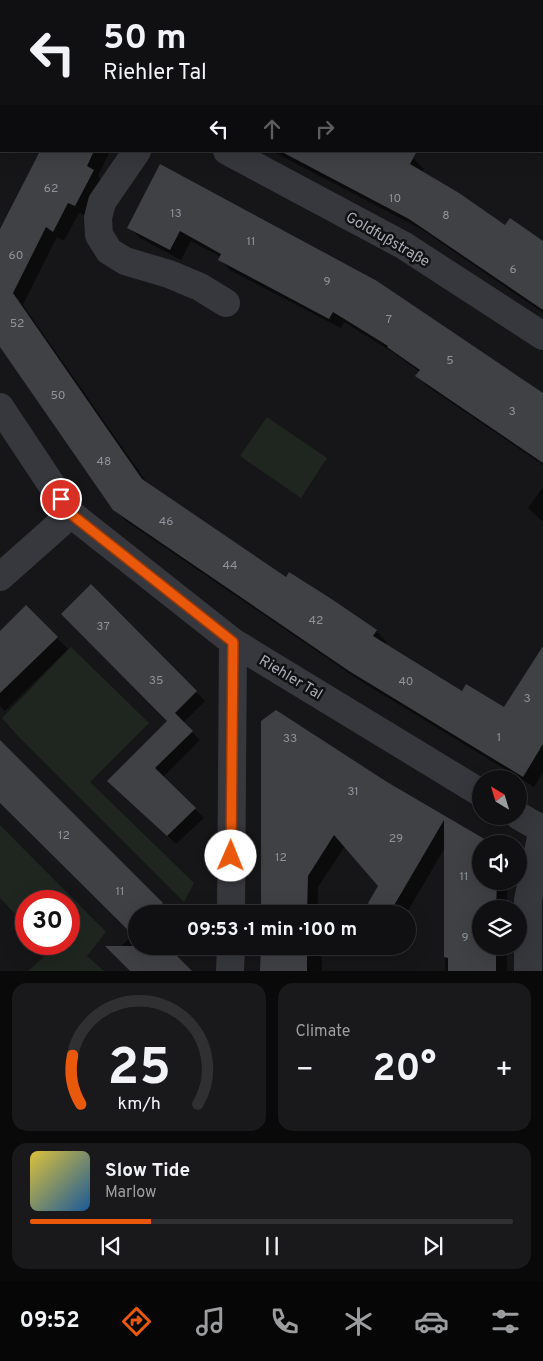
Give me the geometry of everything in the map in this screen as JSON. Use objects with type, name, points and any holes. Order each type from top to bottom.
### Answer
[{"type":"street","points":[[136,152],[102,202],[98,218],[99,235],[109,251],[125,261],[170,274],[200,287],[226,303]]},
{"type":"street","name":"Goldfußstraße","points":[[229,152],[402,245],[543,336]]},
{"type":"street","name":"Riehler Tal","points":[[0,407],[71,514],[233,642],[472,788]]},
{"type":"street","points":[[0,577],[71,514]]},
{"type":"street","points":[[231,905],[233,642]]},
{"type":"street","points":[[528,821],[543,829],[528,900],[528,971]]},
{"type":"street","points":[[230,955],[230,971]]},
{"type":"shaded area","points":[[267,417],[327,458],[301,498],[240,456]]},
{"type":"shaded area","points":[[71,647],[149,723],[90,782],[194,883],[184,902],[2,718]]},
{"type":"shaded area","points":[[0,825],[64,890],[15,890],[15,914],[0,898]]},
{"type":"shaded area","points":[[80,906],[106,932],[87,956],[104,971],[28,971],[46,955],[80,955]]},
{"type":"building","points":[[39,152],[94,152],[87,166],[94,170],[75,206],[68,203],[53,232],[46,227],[13,293],[142,479],[286,577],[289,572],[333,600],[377,630],[373,636],[462,691],[466,684],[504,707],[543,646],[543,744],[527,770],[512,770],[349,671],[113,510],[0,347],[0,229]]},
{"type":"building","points":[[282,152],[416,152],[410,164],[459,193],[505,225],[510,218],[543,241],[543,310],[409,219]]},
{"type":"building","points":[[160,164],[377,281],[543,393],[543,463],[415,376],[420,370],[388,346],[333,312],[329,319],[218,260],[221,254],[180,231],[170,250],[127,228]]},
{"type":"building","points":[[91,584],[197,691],[175,713],[193,731],[155,768],[196,808],[167,836],[107,781],[167,721],[61,614]]},
{"type":"building","points":[[26,605],[58,637],[0,693],[0,631]]},
{"type":"building","points":[[276,710],[387,782],[478,835],[472,835],[472,890],[497,890],[496,900],[472,900],[472,955],[496,955],[496,971],[448,971],[448,958],[444,957],[444,820],[394,905],[370,905],[368,903],[378,886],[334,835],[308,876],[307,905],[261,905],[261,721]]},
{"type":"building","points":[[0,740],[163,903],[161,905],[128,905],[128,930],[0,803]]},
{"type":"building","points":[[105,946],[128,946],[128,955],[176,955],[192,971],[130,971]]},
{"type":"building","points":[[261,955],[307,955],[307,971],[260,971]]},
{"type":"route","points":[[61,499],[71,514],[233,642],[231,856]]}]
